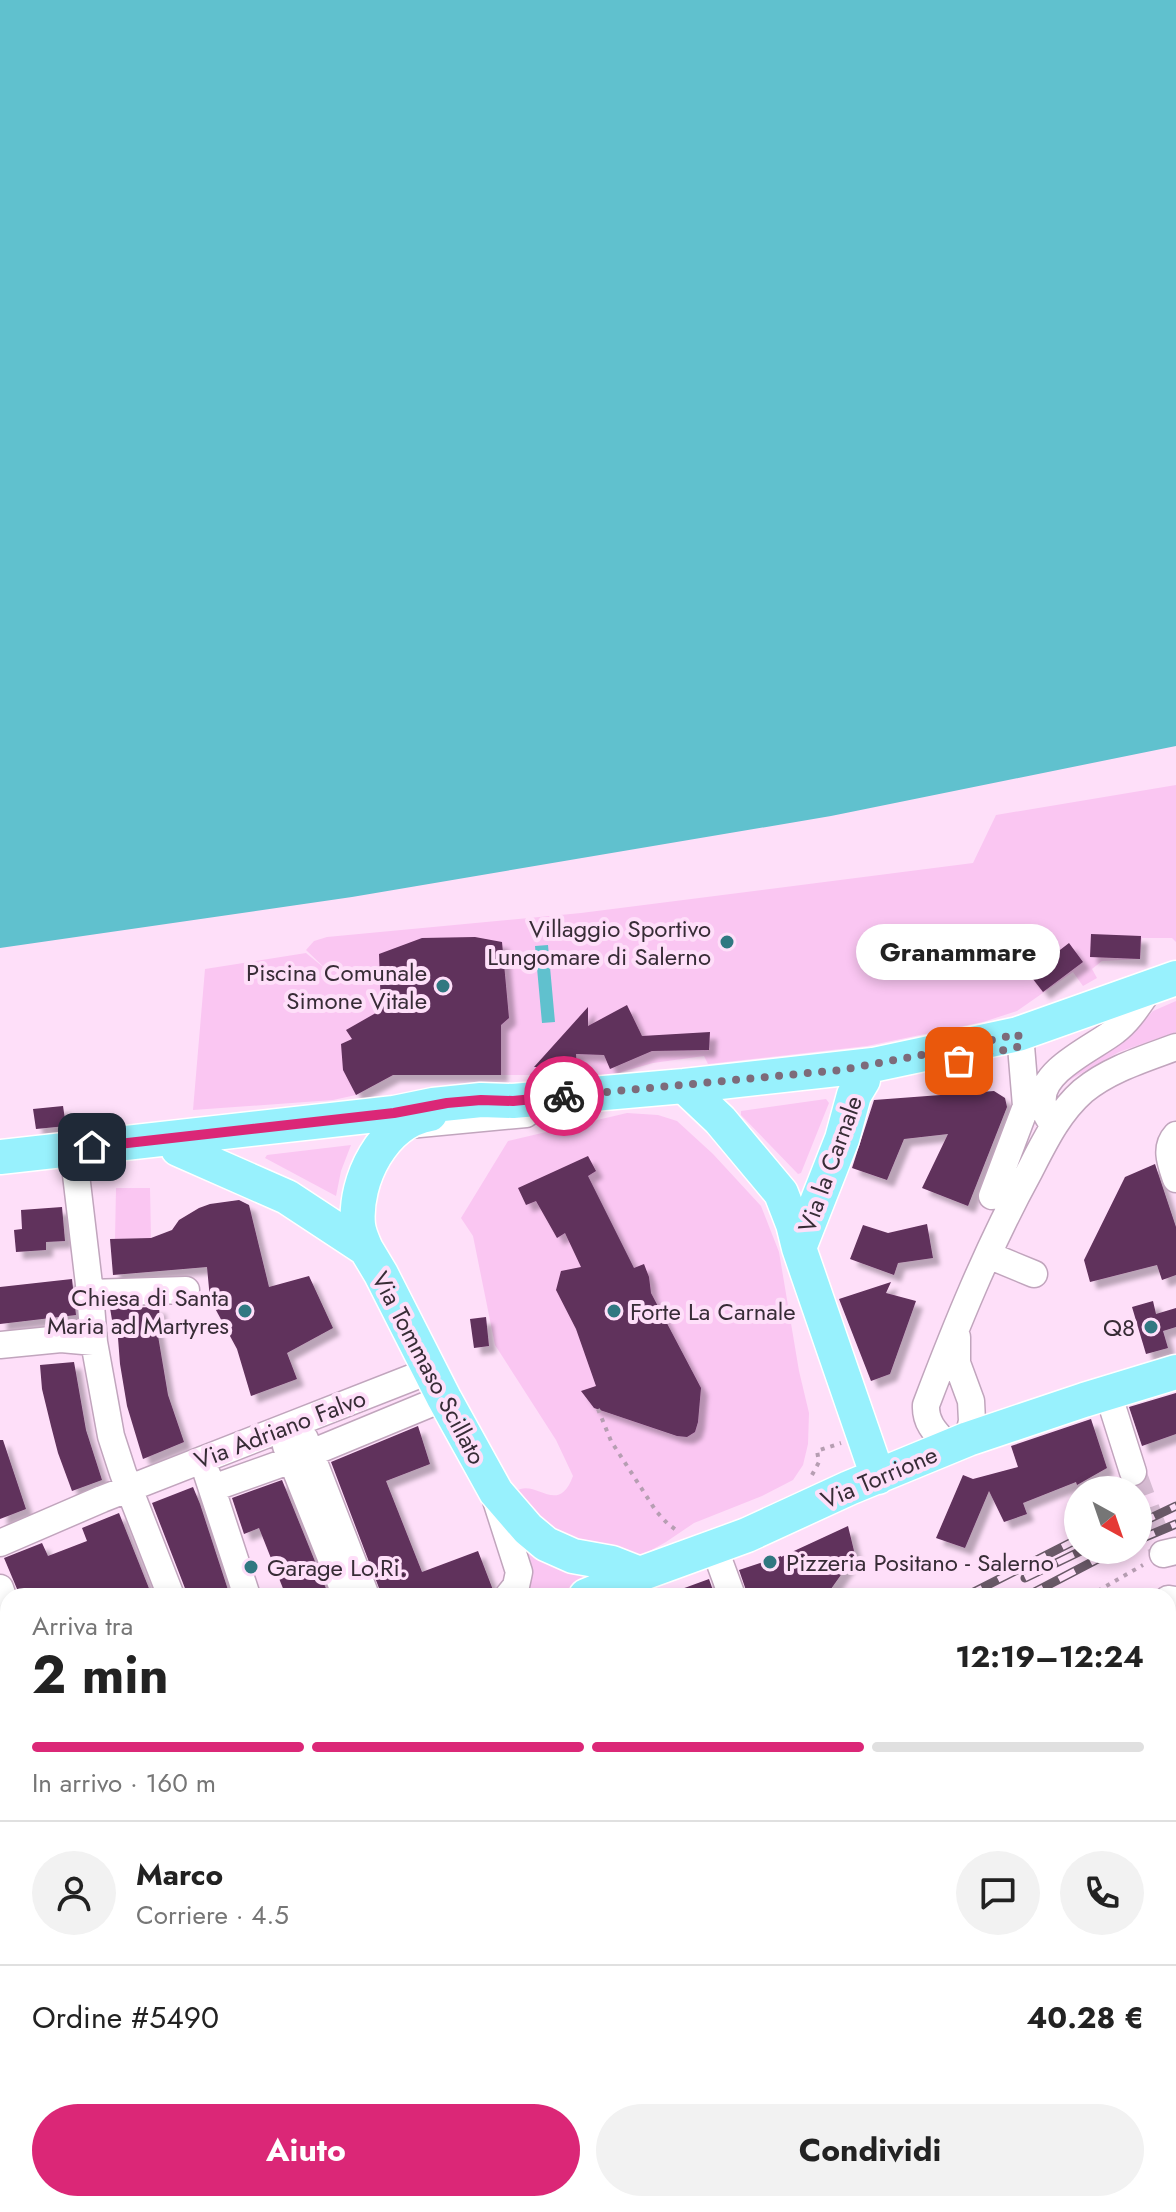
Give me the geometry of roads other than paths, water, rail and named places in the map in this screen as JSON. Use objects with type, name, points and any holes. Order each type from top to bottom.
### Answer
[{"type":"main road","points":[[0,1157],[74,1156],[394,1113],[447,1103],[690,1091],[873,1065],[1020,1040],[1160,991]]},
{"type":"main road","name":"Via la Carnale","points":[[799,1248],[842,1139],[854,1095],[863,1080]]},
{"type":"main road","name":"Via la Carnale","points":[[690,1091],[720,1120],[781,1193],[878,1477]]},
{"type":"main road","points":[[402,1126],[414,1117],[481,1109],[513,1101]]},
{"type":"main road","name":"Via Tommaso Scillato","points":[[402,1126],[380,1149],[364,1181],[358,1225],[366,1249],[436,1384],[492,1487],[528,1529],[546,1544],[573,1556],[612,1563],[640,1574]]},
{"type":"main road","name":"Via Tommaso Scillato","points":[[178,1149],[287,1197],[366,1249]]},
{"type":"main road","name":"Via Torrione","points":[[606,1588],[640,1574],[702,1538],[747,1535],[959,1443],[1176,1372]]},
{"type":"street","points":[[1054,1126],[1042,1101],[1053,1076],[1120,1028],[1160,991]]},
{"type":"street","points":[[136,1148],[178,1149],[402,1126],[690,1091],[825,1085],[911,1072],[1020,1040],[1026,1106],[992,1196]]},
{"type":"street","points":[[959,1317],[957,1363],[971,1401],[972,1421],[959,1443],[930,1426],[926,1405],[959,1317],[1009,1208],[1054,1126],[1078,1096],[1124,1066],[1176,1047]]},
{"type":"street","points":[[1176,1135],[1172,1139],[1169,1155],[1176,1179]]},
{"type":"street","points":[[0,1169],[74,1156],[94,1342],[111,1436],[168,1588]]},
{"type":"street","points":[[988,1255],[1034,1274]]},
{"type":"street","points":[[90,1293],[186,1290]]},
{"type":"street","points":[[0,1345],[61,1339],[94,1342]]},
{"type":"street","name":"Via Adriano Falvo","points":[[0,1543],[288,1425],[436,1384]]},
{"type":"street","name":"Via Adriano Falvo","points":[[213,1488],[301,1456],[436,1384]]},
{"type":"street","points":[[1108,1393],[1133,1472]]},
{"type":"street","points":[[288,1425],[362,1588]]},
{"type":"street","points":[[301,1456],[343,1588]]},
{"type":"street","points":[[202,1459],[244,1588]]},
{"type":"street","name":"Via Tommaso Scillato","points":[[492,1487],[519,1572],[514,1588]]},
{"type":"street","points":[[702,1538],[728,1588]]},
{"type":"water","points":[[0,0],[1176,0],[1176,746],[831,816],[352,897],[0,948]]},
{"type":"water","points":[[548,945],[555,1022],[542,1023],[535,946]]},
{"type":"tunnel","points":[[1133,1472],[1163,1554]]},
{"type":"railway","points":[[1152,1517],[1176,1506]]},
{"type":"railway","points":[[1152,1534],[1176,1524]]},
{"type":"railway","points":[[982,1588],[1064,1546]]},
{"type":"railway","points":[[1025,1578],[1064,1559]]},
{"type":"railway","points":[[1042,1588],[1088,1564]]},
{"type":"place","name":"Villaggio Sportivo Lungomare di Salerno","points":[[727,942]]},
{"type":"place","name":"Piscina Comunale Simone Vitale","points":[[443,986]]},
{"type":"place","name":"Granammare","points":[[959,1061]]},
{"type":"place","name":"Chiesa di Santa Maria ad Martyres","points":[[245,1311]]},
{"type":"place","name":"Forte La Carnale","points":[[614,1311]]},
{"type":"place","name":"Q8","points":[[1151,1327]]},
{"type":"place","name":"Pizzeria Positano - Salerno","points":[[770,1562]]},
{"type":"place","name":"Garage Lo.Ri.","points":[[251,1567]]}]
